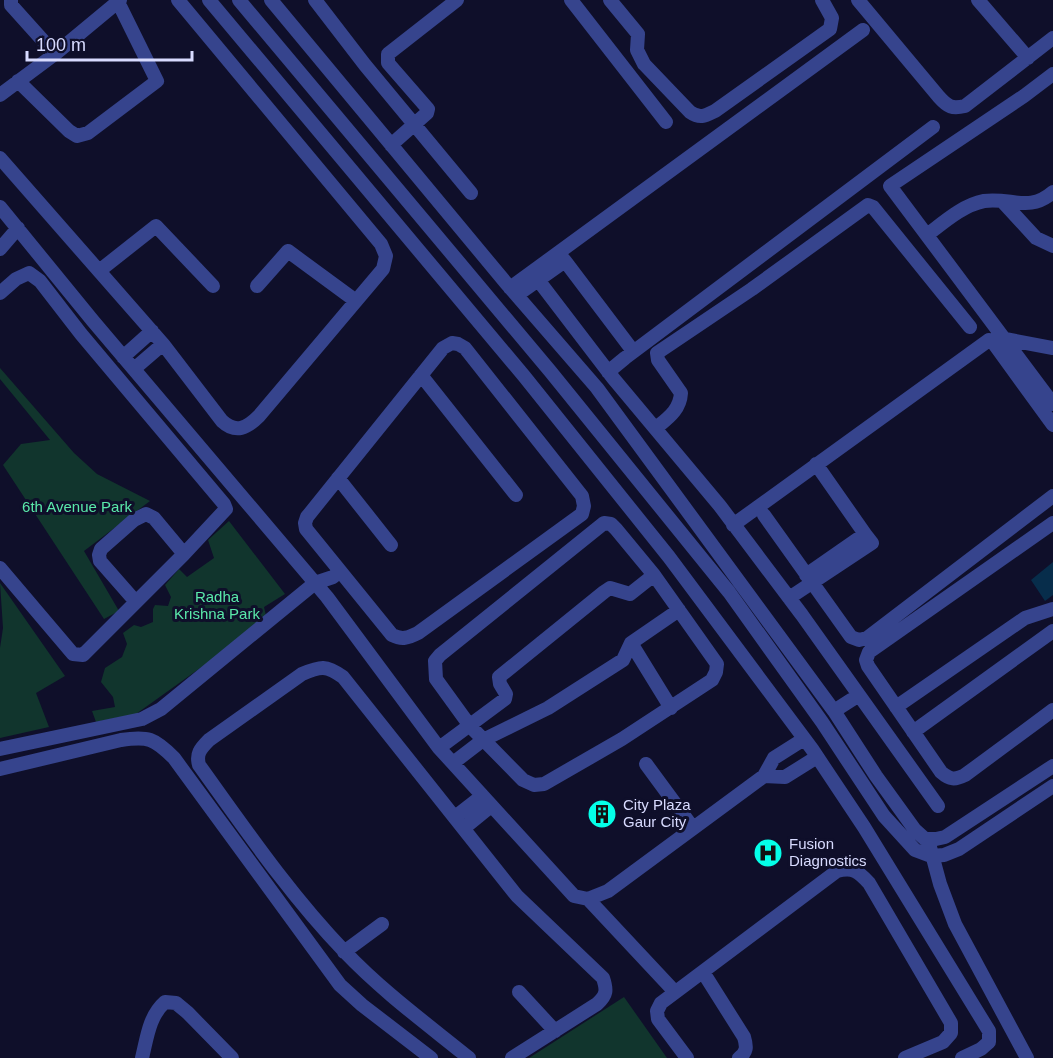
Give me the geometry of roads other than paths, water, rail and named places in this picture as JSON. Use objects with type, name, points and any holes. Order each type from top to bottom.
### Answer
[{"type":"street","points":[[11,0],[12,5],[54,54]]},
{"type":"street","points":[[0,158],[163,344],[222,421],[228,427],[239,429],[248,426],[259,416],[383,269],[386,256],[381,244],[178,0]]},
{"type":"street","points":[[209,0],[524,376],[669,557],[804,739],[864,828],[980,1013],[989,1032],[988,1042]]},
{"type":"street","points":[[239,0],[550,371],[729,592],[822,722],[884,816],[915,850],[931,856],[944,855],[959,849],[1053,786]]},
{"type":"street","points":[[271,0],[513,292],[597,388],[834,711],[876,776],[915,830],[925,839],[945,837],[1053,766]]},
{"type":"street","points":[[315,0],[365,65],[471,193]]},
{"type":"street","points":[[391,145],[427,113],[428,109],[388,63],[388,54],[458,0]]},
{"type":"street","points":[[572,0],[666,122]]},
{"type":"street","points":[[610,0],[638,34],[637,50],[644,64],[690,112],[704,117],[716,111],[830,29],[832,18],[822,0]]},
{"type":"street","points":[[858,0],[948,106],[955,108],[965,106],[1053,38]]},
{"type":"street","points":[[978,0],[1028,58]]},
{"type":"street","points":[[0,95],[119,1],[157,81],[88,133],[77,136],[18,81]]},
{"type":"street","points":[[513,292],[863,30]]},
{"type":"street","points":[[1053,74],[890,186],[1053,404]]},
{"type":"street","points":[[608,372],[933,127]]},
{"type":"street","points":[[927,235],[972,205],[993,200],[1029,204],[1053,192]]},
{"type":"street","points":[[1002,201],[1035,238],[1053,246]]},
{"type":"street","points":[[656,428],[674,414],[681,398],[681,393],[658,360],[657,353],[752,289],[868,205],[873,207],[970,327]]},
{"type":"street","points":[[0,207],[123,357],[327,597],[439,748],[574,896],[588,899],[608,891],[764,776],[774,758],[804,739]]},
{"type":"street","points":[[99,271],[156,226],[213,286]]},
{"type":"street","points":[[0,249],[18,228]]},
{"type":"street","points":[[257,286],[288,251],[356,301]]},
{"type":"street","points":[[561,257],[633,351]]},
{"type":"street","points":[[0,292],[16,279],[29,273],[40,281],[226,509],[87,651],[78,656],[73,654],[0,568]]},
{"type":"street","points":[[535,276],[608,372],[720,506],[802,615],[938,806]]},
{"type":"street","points":[[123,357],[152,331]]},
{"type":"street","points":[[1005,339],[1053,348]]},
{"type":"street","points":[[733,525],[988,340],[992,341],[1053,425]]},
{"type":"street","points":[[452,343],[465,348],[582,496],[584,506],[582,514],[418,633],[400,639],[392,635],[306,529],[307,517],[338,478],[443,348],[452,343]]},
{"type":"street","points":[[130,392],[163,344]]},
{"type":"street","points":[[421,375],[516,495]]},
{"type":"street","points":[[789,598],[809,579],[872,543],[816,464]]},
{"type":"street","points":[[338,478],[391,545]]},
{"type":"street","points":[[764,515],[851,637],[859,640],[867,638],[1053,496]]},
{"type":"street","points":[[136,602],[100,561],[101,549],[134,520],[146,514],[154,518],[184,554]]},
{"type":"street","points":[[604,523],[616,529],[654,575],[717,664],[712,680],[622,740],[544,784],[534,785],[523,780],[470,726],[436,679],[435,661],[604,523]]},
{"type":"street","points":[[1052,526],[869,652],[866,660],[913,732],[941,772],[948,778],[957,779],[1053,710]]},
{"type":"street","points":[[439,748],[505,699],[506,694],[499,677],[604,591],[610,588],[630,594],[654,575]]},
{"type":"street","points":[[0,749],[142,719],[161,709],[315,583],[344,576]]},
{"type":"street","points":[[327,597],[344,576]]},
{"type":"street","points":[[802,615],[825,600]]},
{"type":"street","points":[[896,707],[1025,618],[1053,609]]},
{"type":"street","points":[[453,763],[483,740],[548,708],[623,660],[631,643],[679,610]]},
{"type":"street","points":[[913,732],[1053,631]]},
{"type":"street","points":[[631,643],[670,708]]},
{"type":"street","points":[[470,1058],[370,977],[344,952],[288,888],[199,765],[197,756],[209,740],[302,674],[319,667],[333,670],[343,677],[518,896],[603,978],[607,988],[603,998],[512,1058]]},
{"type":"street","points":[[834,711],[859,695]]},
{"type":"street","points":[[0,769],[122,740],[138,738],[156,741],[174,758],[340,985],[362,1005],[431,1058]]},
{"type":"street","points":[[764,776],[785,777],[817,758]]},
{"type":"street","points":[[646,764],[693,828]]},
{"type":"street","points":[[459,823],[487,801]]},
{"type":"street","points":[[864,828],[884,816],[902,812]]},
{"type":"street","points":[[929,839],[931,856],[955,924],[1027,1058]]},
{"type":"street","points":[[687,1058],[658,1019],[657,1011],[660,1003],[837,871],[850,868],[859,872],[869,883],[951,1023],[951,1034],[943,1042],[905,1058]]},
{"type":"street","points":[[588,899],[675,992]]},
{"type":"street","points":[[344,952],[382,924]]},
{"type":"street","points":[[703,972],[744,1037],[747,1047],[739,1058]]},
{"type":"street","points":[[519,992],[555,1031]]},
{"type":"street","points":[[142,1058],[150,1024],[157,1009],[165,1002],[176,1003],[188,1013],[232,1058]]},
{"type":"street","points":[[962,1058],[981,1049],[988,1042],[1016,1037]]},
{"type":"water","points":[[1053,562],[1053,595],[1045,601],[1031,580]]},
{"type":"place","name":"City Plaza Gaur City","points":[[602,814]]},
{"type":"place","name":"Fusion Diagnostics","points":[[768,853]]},
{"type":"park label","name":"6th Avenue Park","points":[[77,507]]},
{"type":"park label","name":"Radha Krishna Park","points":[[217,606]]}]
